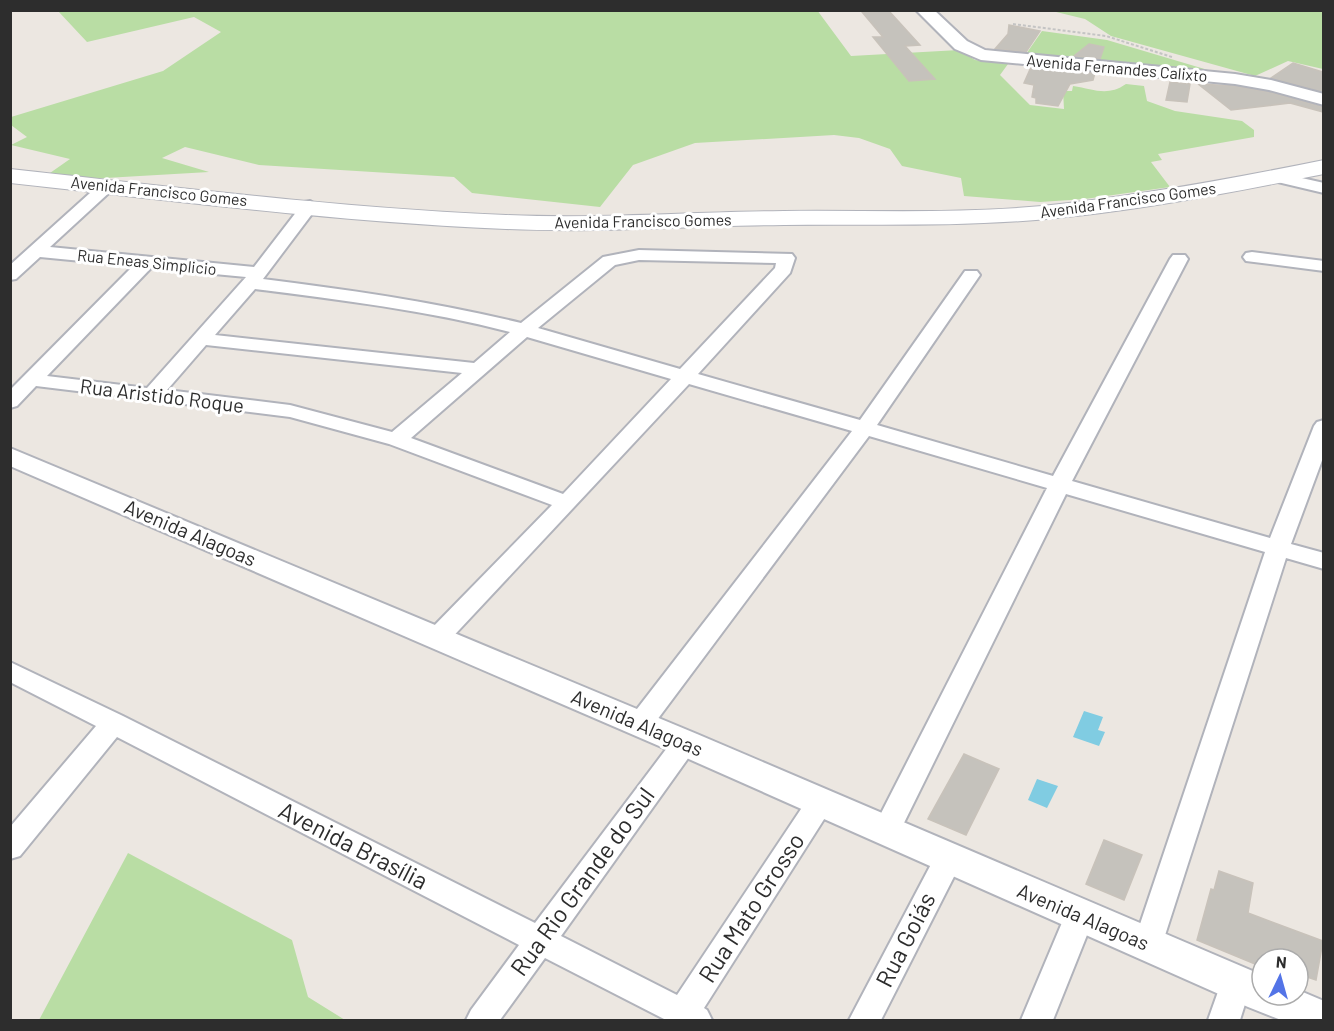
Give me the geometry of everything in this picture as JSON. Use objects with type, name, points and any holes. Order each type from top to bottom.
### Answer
[{"type":"main road","name":"Avenida Francisco Gomes","points":[[10,176],[310,206],[506,222],[575,223],[994,216],[1100,207],[1323,167]]},
{"type":"street","name":"Avenida Fernandes Calixto","points":[[924,10],[961,45],[981,55],[1244,80],[1323,100]]},
{"type":"street","points":[[1275,177],[1323,188]]},
{"type":"street","points":[[10,275],[106,187]]},
{"type":"street","points":[[151,396],[255,278],[310,206]]},
{"type":"street","name":"Rua Eneas Simplicio","points":[[36,251],[147,262],[255,278],[462,314],[1323,561]]},
{"type":"street","points":[[396,440],[524,330],[609,261],[639,255],[786,258],[784,269],[685,378],[437,638]]},
{"type":"street","points":[[1252,257],[1323,266]]},
{"type":"street","points":[[886,831],[1060,484],[1179,259]]},
{"type":"street","points":[[10,402],[147,262]]},
{"type":"street","points":[[639,725],[864,428],[971,275]]},
{"type":"street","points":[[202,339],[478,369]]},
{"type":"street","name":"Rua Aristido Roque","points":[[33,380],[290,411],[396,440],[567,503]]},
{"type":"street","points":[[1148,945],[1278,547],[1323,426]]},
{"type":"street","name":"Avenida Alagoas","points":[[12,459],[685,743],[1250,988]]},
{"type":"street","name":"Avenida Brasília","points":[[10,671],[690,1017]]},
{"type":"street","points":[[10,848],[114,723]]},
{"type":"street","name":"Rua Rio Grande do Sul","points":[[482,1020],[685,743]]},
{"type":"street","name":"Rua Mato Grosso","points":[[690,1017],[821,802]]},
{"type":"street","name":"Rua Goiás","points":[[865,1020],[948,859]]},
{"type":"street","points":[[1037,1020],[1080,915]]},
{"type":"street","points":[[1224,1020],[1250,994]]},
{"type":"street","name":"Avenida Alagoas","points":[[1293,1007],[1323,1020]]},
{"type":"path","points":[[1013,24],[1106,36],[1176,58]]},
{"type":"green space","points":[[817,10],[851,56],[959,50],[975,60],[1008,64],[1000,75],[1030,105],[1064,109],[1063,91],[1072,91],[1073,86],[1106,91],[1126,84],[1144,86],[1147,101],[1175,111],[1242,121],[1254,130],[1254,137],[1158,154],[1162,160],[1151,162],[1170,187],[1085,199],[1040,202],[964,196],[961,178],[902,166],[890,149],[859,138],[834,135],[695,143],[633,165],[600,207],[472,193],[454,177],[259,165],[185,147],[162,158],[209,172],[88,179],[50,173],[70,159],[11,145],[27,137],[11,125],[11,117],[163,71],[221,32],[194,17],[87,42],[58,11]]},
{"type":"green space","points":[[1052,11],[1323,11],[1323,69],[1288,61],[1255,76],[1111,36],[1085,19]]},
{"type":"green space","points":[[1042,31],[1107,40],[1218,73],[1024,57]]},
{"type":"green space","points":[[128,853],[292,940],[308,997],[345,1020],[39,1020]]},
{"type":"water","points":[[1084,711],[1103,717],[1098,730],[1105,732],[1099,746],[1073,737]]},
{"type":"water","points":[[1037,779],[1058,786],[1047,808],[1028,800]]},
{"type":"building","points":[[889,11],[920,45],[905,46],[935,79],[909,81],[873,37],[883,37],[862,12]]},
{"type":"building","points":[[1009,25],[1040,31],[1026,52],[995,49],[1008,34]]},
{"type":"building","points":[[1089,44],[1104,47],[1100,59],[1074,56]]},
{"type":"building","points":[[1293,63],[1323,72],[1323,92],[1271,78]]},
{"type":"building","points":[[1031,67],[1095,73],[1093,80],[1070,84],[1058,106],[1036,103],[1036,98],[1032,97],[1034,85],[1024,83]]},
{"type":"building","points":[[1170,82],[1190,84],[1187,102],[1166,100]]},
{"type":"building","points":[[1198,84],[1235,86],[1269,92],[1323,107],[1323,112],[1290,103],[1231,110]]},
{"type":"building","points":[[964,754],[999,769],[966,835],[928,819]]},
{"type":"building","points":[[1104,840],[1142,855],[1124,900],[1086,884]]},
{"type":"building","points":[[1219,871],[1253,883],[1248,913],[1323,941],[1316,980],[1310,978],[1310,947],[1250,947],[1250,962],[1197,940],[1211,889],[1214,890]]}]
